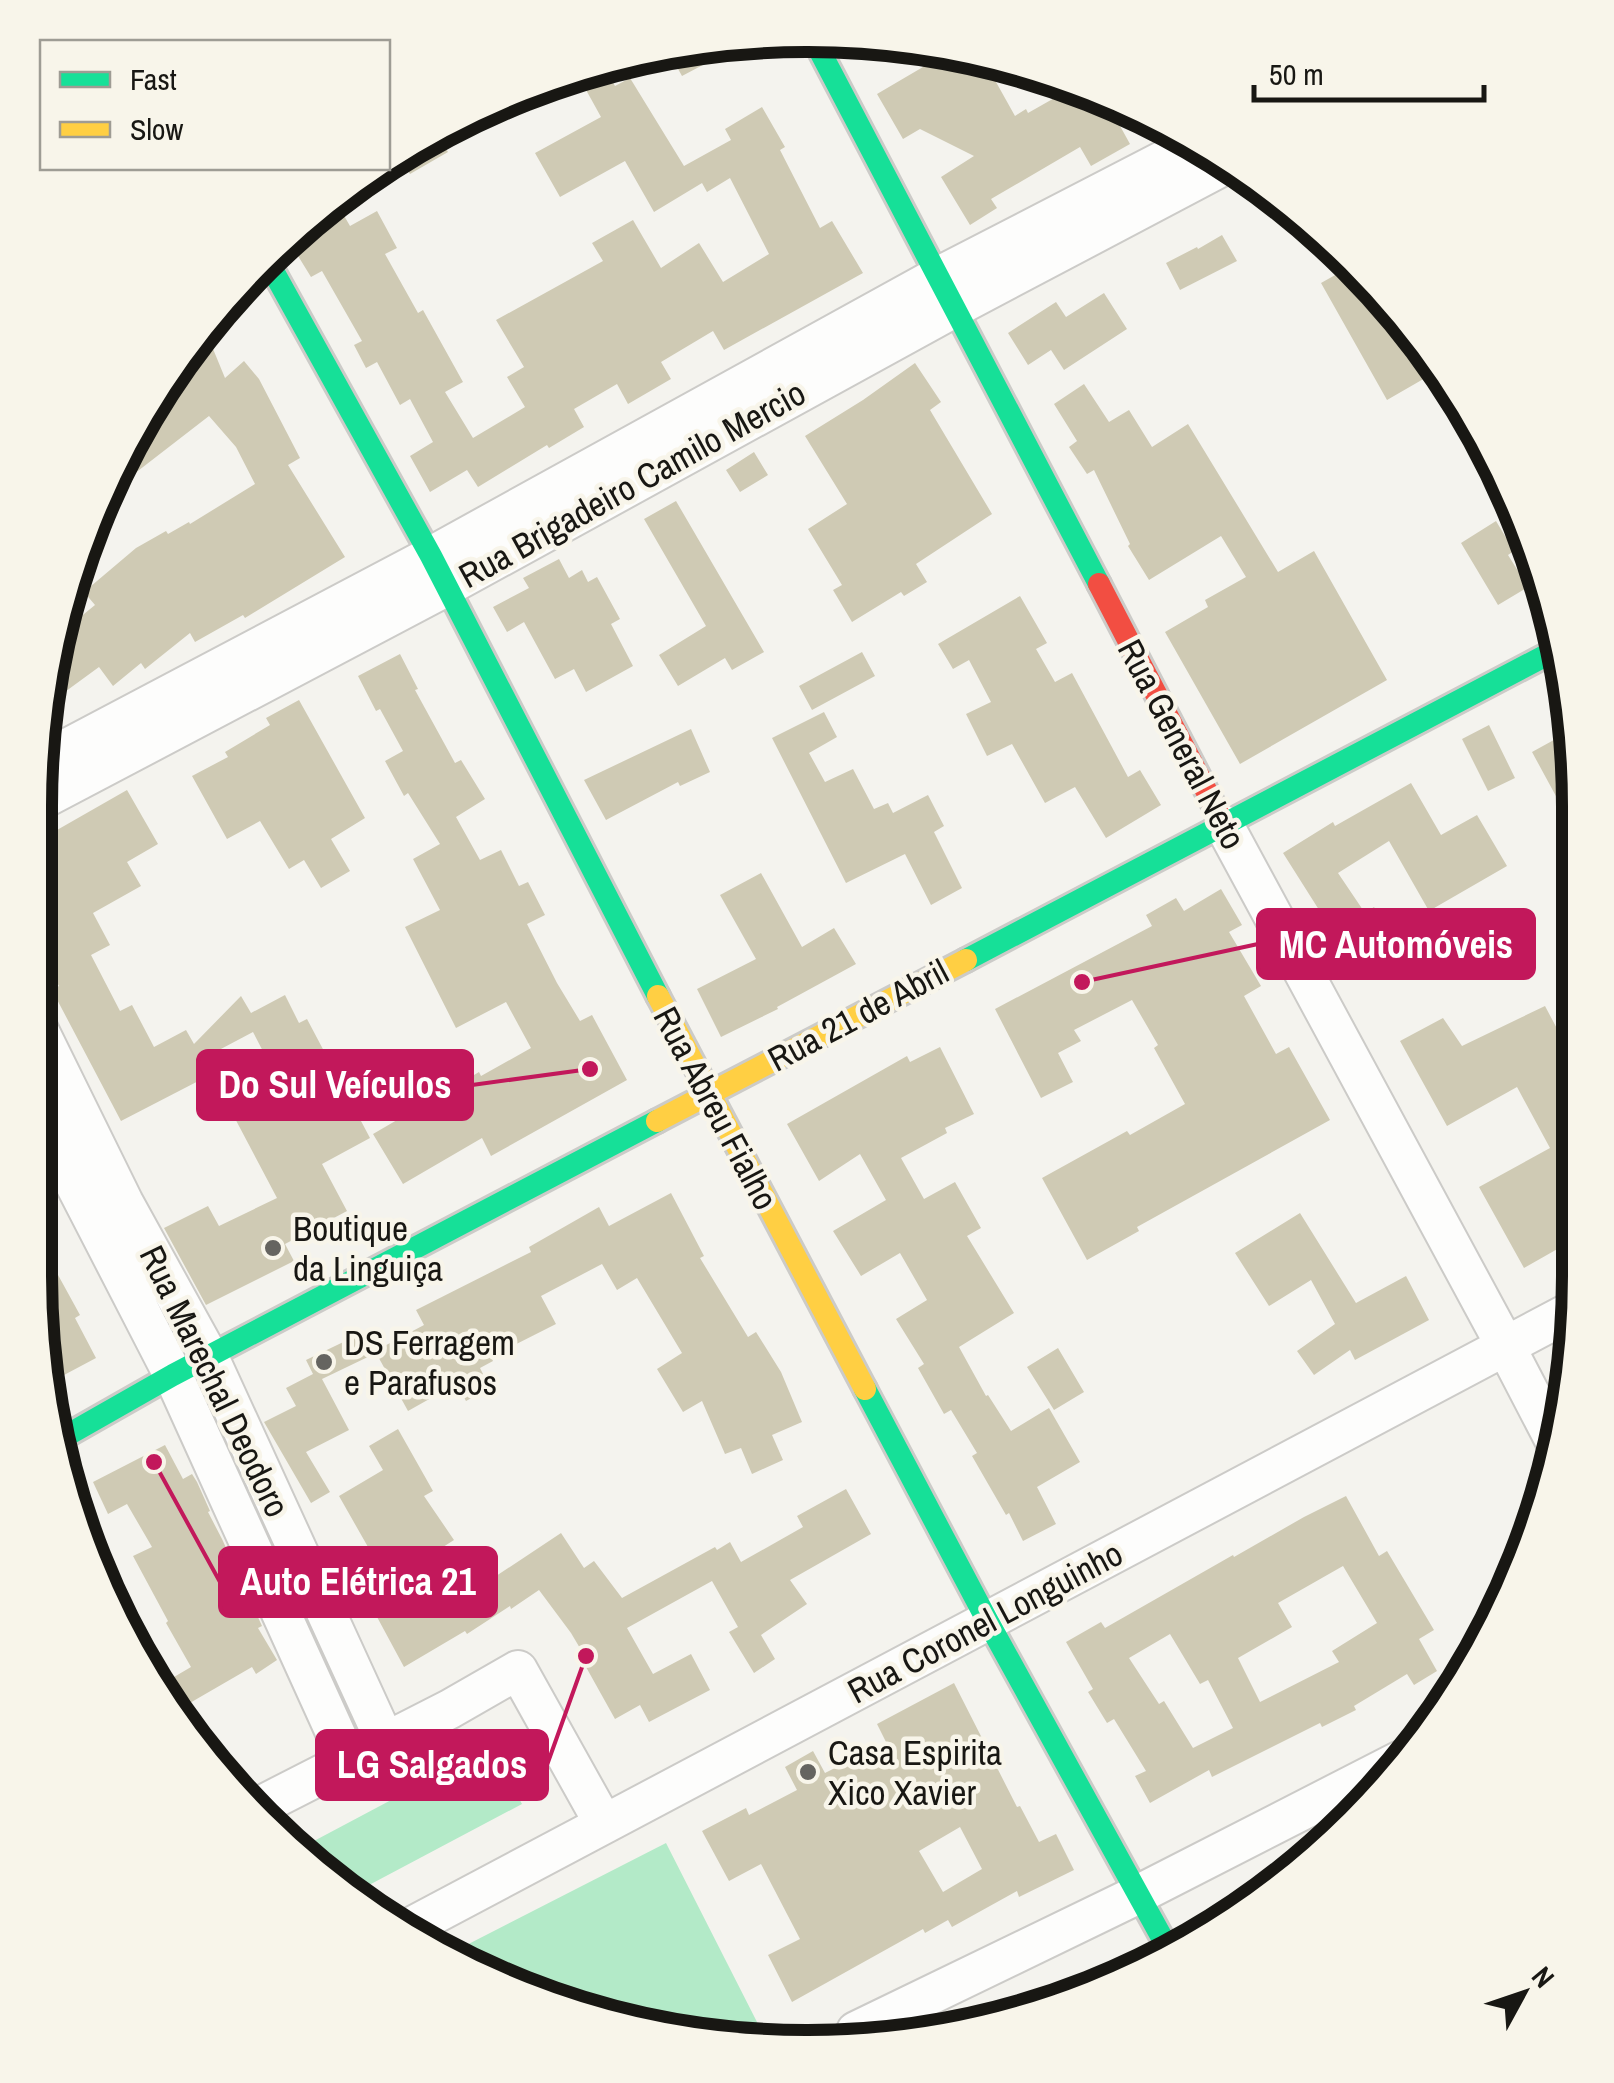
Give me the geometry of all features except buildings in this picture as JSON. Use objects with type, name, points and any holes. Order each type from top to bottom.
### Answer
[{"type":"street","name":"Rua General Neto","points":[[821,53],[1224,825],[1547,1425]]},
{"type":"street","name":"Rua Brigadeiro Camilo Mercio","points":[[53,793],[218,688],[1179,164]]},
{"type":"street","name":"Rua Abreu Fialho","points":[[274,272],[438,571],[708,1094],[987,1620],[1164,1940]]},
{"type":"street","name":"Rua 21 de Abril","points":[[69,1434],[173,1375],[1546,655]]},
{"type":"street","name":"Rua Brigadeiro Camilo Mercio","points":[[54,756],[218,688]]},
{"type":"street","name":"Rua Marechal Deodoro","points":[[52,1066],[173,1375],[349,1762]]},
{"type":"street","name":"Rua Marechal Deodoro","points":[[52,1132],[210,1357],[385,1742]]},
{"type":"street","name":"Rua Coronel Longuinho","points":[[419,1922],[1560,1317]]},
{"type":"street","points":[[267,1803],[518,1670],[604,1824]]},
{"type":"street","points":[[861,2028],[1140,1894],[1373,1775]]},
{"type":"green space","points":[[491,1747],[522,1804],[365,1887],[310,1843]]},
{"type":"green space","points":[[666,1843],[757,2022],[756,2029],[660,2016],[612,2005],[518,1973],[462,1947]]},
{"type":"traffic: fast","points":[[821,53],[1099,584]]},
{"type":"traffic: fast","points":[[274,272],[431,556],[658,996]]},
{"type":"traffic: fast","points":[[966,960],[1546,655]]},
{"type":"traffic: fast","points":[[69,1434],[173,1375],[657,1121]]},
{"type":"traffic: fast","points":[[865,1389],[1164,1940]]},
{"type":"traffic: slow","points":[[657,1121],[966,960]]},
{"type":"traffic: slow","points":[[658,996],[865,1389]]},
{"type":"traffic: jam","points":[[1099,584],[1224,825]]},
{"type":"place","name":"MC Automóveis","points":[[1082,982]]},
{"type":"place","name":"Do Sul Veículos","points":[[590,1069]]},
{"type":"place","name":"Boutique da Linguiça","points":[[273,1248]]},
{"type":"place","name":"DS Ferragem e Parafusos","points":[[324,1362]]},
{"type":"place","name":"Auto Elétrica 21","points":[[154,1462]]},
{"type":"place","name":"LG Salgados","points":[[586,1656]]},
{"type":"place","name":"Casa Espirita Xico Xavier","points":[[808,1772]]}]
